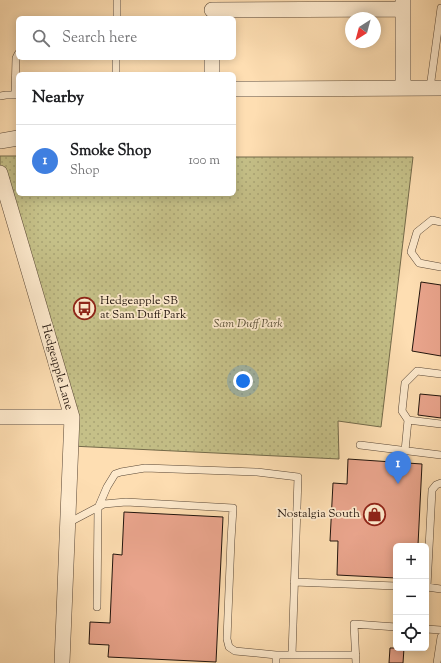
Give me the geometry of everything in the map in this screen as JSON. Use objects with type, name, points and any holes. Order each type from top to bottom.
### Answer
[{"type":"street","points":[[212,9],[403,4],[403,88]]},
{"type":"street","points":[[212,60],[212,72]]},
{"type":"street","points":[[236,88],[436,88]]},
{"type":"street","points":[[0,140],[16,138]]},
{"type":"street","name":"Hedgeapple Lane","points":[[0,173],[72,417],[62,663]]},
{"type":"street","points":[[0,417],[72,417]]},
{"type":"lane","points":[[117,0],[117,16]]},
{"type":"lane","points":[[436,88],[441,8]]},
{"type":"lane","points":[[16,60],[16,72]]},
{"type":"lane","points":[[116,60],[116,72]]},
{"type":"lane","points":[[0,96],[16,95]]},
{"type":"lane","points":[[441,222],[432,220],[417,232],[411,252],[419,263],[441,267]]},
{"type":"lane","points":[[405,451],[408,420],[402,411],[406,383],[417,371],[441,374]]},
{"type":"lane","points":[[408,420],[441,424]]},
{"type":"lane","points":[[360,445],[441,455]]},
{"type":"lane","points":[[97,607],[98,508],[107,487],[115,474],[144,468],[257,472],[298,478],[292,655]]},
{"type":"lane","points":[[427,579],[432,490],[436,485],[441,483]]},
{"type":"lane","points":[[68,524],[104,504],[126,502],[233,508],[227,639],[229,647],[235,651],[276,655],[356,655]]},
{"type":"lane","points":[[294,582],[393,586]]},
{"type":"lane","points":[[429,587],[441,589]]},
{"type":"lane","points":[[356,663],[354,624],[393,627]]},
{"type":"lane","points":[[429,629],[441,630]]},
{"type":"lane","points":[[437,663],[441,637]]},
{"type":"lane","points":[[276,655],[276,663]]},
{"type":"green space","name":"Sam Duff Park","points":[[0,156],[16,156],[16,196],[236,196],[236,157],[413,157],[381,427],[338,421],[339,459],[71,446],[72,417],[0,173]]},
{"type":"building","points":[[421,282],[441,285],[441,356],[412,351]]},
{"type":"building","points":[[420,394],[441,396],[441,418],[418,415]]},
{"type":"building","points":[[348,459],[422,464],[418,543],[393,543],[393,578],[337,575],[338,541],[330,541],[333,483],[347,484]]},
{"type":"building","points":[[124,512],[223,517],[216,662],[108,657],[109,645],[89,644],[90,622],[110,623],[113,554],[122,555]]},
{"type":"building","points":[[390,648],[393,648],[393,651],[404,651],[403,663],[389,663]]},
{"type":"place","name":"Hedgeapple SB at Sam Duff Park","points":[[84,308]]},
{"type":"place","name":"Smoke Shop","points":[[398,484]]},
{"type":"place","name":"Nostalgia South","points":[[375,514]]}]
